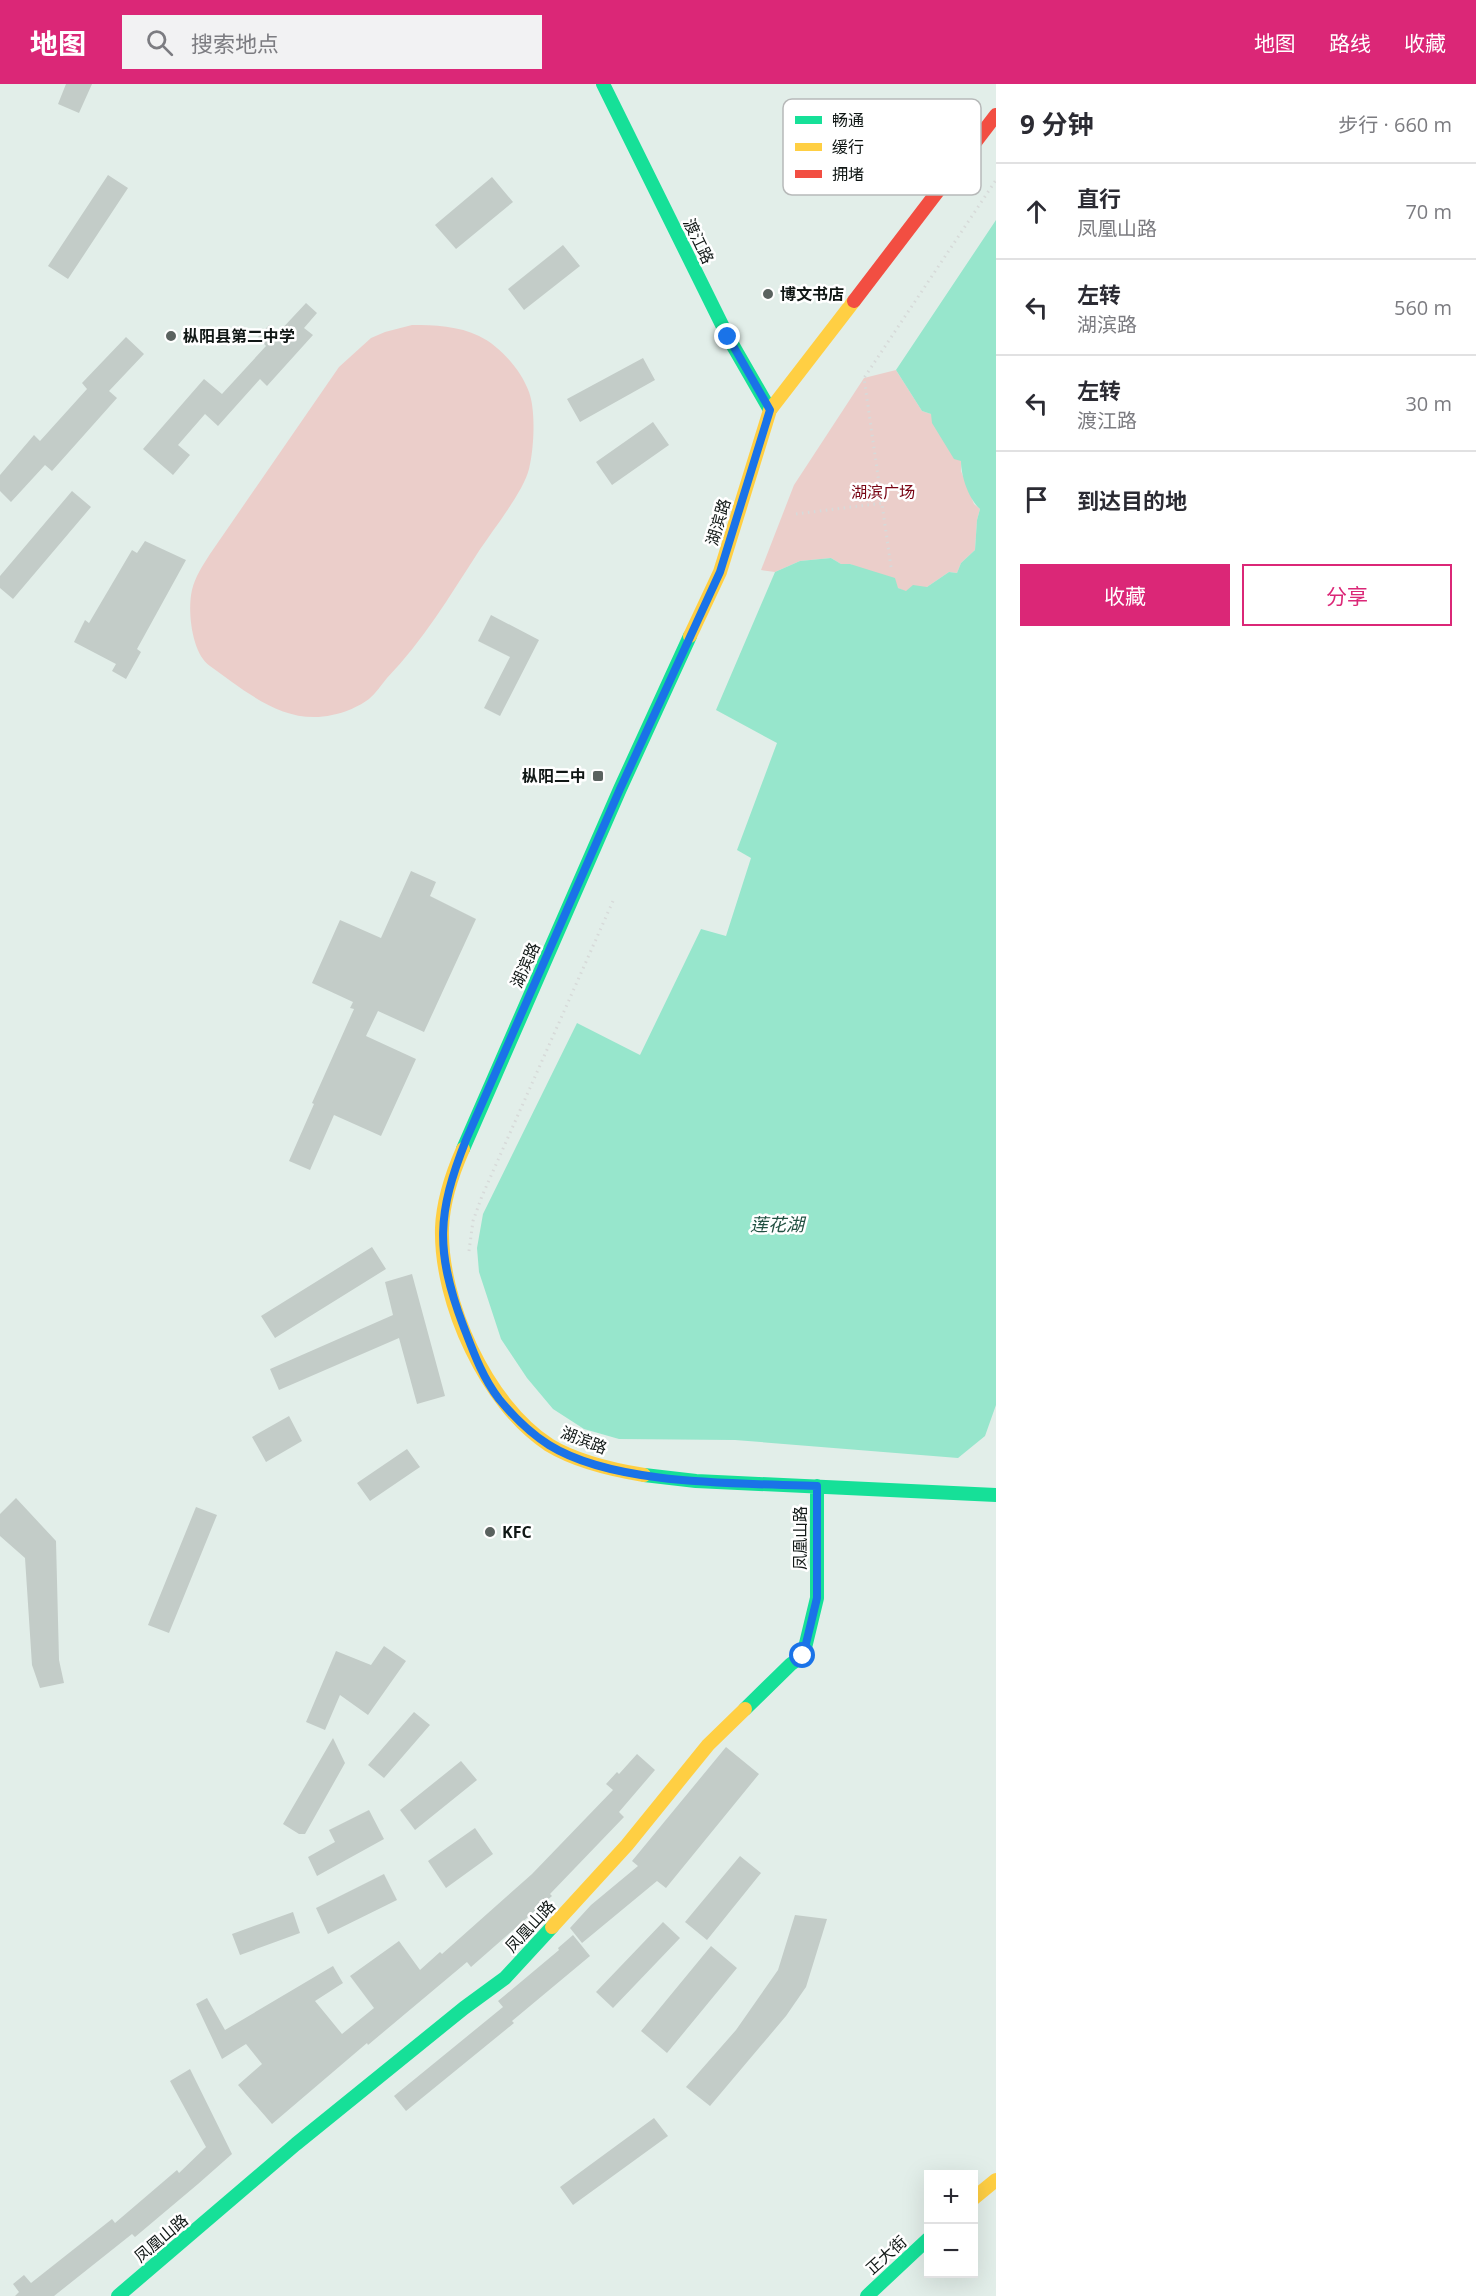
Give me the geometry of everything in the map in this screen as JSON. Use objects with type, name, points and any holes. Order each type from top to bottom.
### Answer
[{"type":"main road","name":"渡江路","points":[[603,84],[728,337],[770,410]]},
{"type":"main road","name":"湖滨路","points":[[981,136],[996,116]]},
{"type":"main road","name":"湖滨路","points":[[935,195],[770,410],[720,572],[620,789],[457,1162],[444,1207],[442,1237],[453,1298],[479,1367],[498,1398],[522,1424],[549,1445],[578,1458],[650,1476],[696,1481],[996,1495]]},
{"type":"main road","name":"凤凰山路","points":[[118,2296],[296,2144],[464,2008],[505,1978],[627,1845],[708,1745],[791,1664],[803,1656],[817,1598],[817,1486]]},
{"type":"main road","points":[[978,2195],[996,2180]]},
{"type":"main road","name":"正大街","points":[[867,2296],[924,2243]]},
{"type":"path","points":[[891,567],[864,378],[996,180]]},
{"type":"path","points":[[796,514],[883,503]]},
{"type":"path","points":[[469,1251],[473,1221],[482,1196],[613,901]]},
{"type":"green space","points":[[412,325],[446,327],[471,333],[495,346],[515,367],[529,392],[533,409],[532,451],[526,479],[514,501],[435,618],[372,697],[352,709],[332,715],[298,716],[282,711],[252,695],[204,660],[192,631],[190,609],[193,585],[210,554],[339,367],[371,338]]},
{"type":"green space","name":"湖滨广场","points":[[896,370],[922,411],[931,414],[961,461],[961,471],[974,504],[980,509],[975,550],[961,563],[957,573],[949,572],[927,587],[906,592],[850,564],[841,564],[831,558],[800,561],[775,572],[761,570],[794,485],[864,378]]},
{"type":"water","name":"莲花湖","points":[[996,220],[996,1405],[985,1436],[958,1458],[735,1440],[619,1439],[584,1429],[553,1409],[527,1378],[501,1339],[479,1272],[477,1248],[483,1214],[577,1023],[640,1055],[701,929],[726,936],[751,858],[737,850],[777,743],[716,710],[775,572],[800,561],[831,558],[841,564],[850,564],[895,578],[898,588],[906,591],[913,585],[927,587],[949,572],[957,573],[961,563],[975,550],[980,509],[972,500],[966,487],[961,461],[954,459],[932,423],[931,414],[922,411],[896,370]]},
{"type":"building","points":[[66,84],[92,84],[79,113],[58,104]]},
{"type":"building","points":[[108,175],[128,188],[68,279],[48,266]]},
{"type":"building","points":[[492,177],[513,202],[456,249],[435,225]]},
{"type":"building","points":[[563,245],[580,266],[524,310],[508,289]]},
{"type":"building","points":[[306,303],[317,313],[304,328],[313,335],[267,386],[260,379],[218,426],[205,414],[178,445],[190,455],[173,475],[143,449],[204,379],[222,394],[266,346],[258,337],[269,325],[278,333]]},
{"type":"building","points":[[126,337],[144,354],[109,391],[117,398],[52,471],[45,465],[11,502],[0,491],[0,475],[34,435],[40,441],[87,389],[82,383]]},
{"type":"building","points":[[643,358],[655,380],[580,422],[567,399]]},
{"type":"building","points":[[653,422],[669,445],[612,485],[596,462]]},
{"type":"building","points":[[72,491],[91,507],[13,599],[0,588],[0,576]]},
{"type":"building","points":[[145,541],[186,560],[137,649],[141,652],[126,679],[112,671],[116,664],[74,642],[85,620],[89,623],[132,550],[137,553]]},
{"type":"building","points":[[491,615],[539,640],[500,716],[484,708],[510,657],[478,641]]},
{"type":"building","points":[[411,871],[436,882],[430,896],[476,919],[424,1032],[378,1011],[366,1036],[416,1059],[381,1136],[334,1115],[310,1170],[289,1161],[354,1009],[350,1008],[353,1002],[312,983],[340,920],[381,938]]},
{"type":"building","points":[[372,1247],[386,1269],[275,1338],[261,1316]]},
{"type":"building","points":[[412,1274],[445,1396],[417,1404],[399,1338],[279,1390],[270,1369],[393,1315],[385,1282]]},
{"type":"building","points":[[289,1416],[302,1441],[266,1462],[252,1437]]},
{"type":"building","points":[[407,1449],[420,1467],[370,1501],[357,1483]]},
{"type":"building","points":[[16,1498],[56,1541],[59,1660],[64,1683],[40,1688],[32,1665],[25,1558],[0,1536],[0,1514]]},
{"type":"building","points":[[196,1507],[217,1515],[169,1633],[148,1625]]},
{"type":"building","points":[[384,1646],[406,1661],[368,1715],[340,1695],[325,1730],[306,1722],[336,1651],[371,1665]]},
{"type":"building","points":[[414,1712],[430,1725],[384,1778],[368,1765]]},
{"type":"building","points":[[333,1738],[345,1763],[305,1834],[299,1834],[283,1824]]},
{"type":"building","points":[[726,1747],[759,1774],[666,1888],[657,1881],[582,1943],[570,1928],[591,1905],[638,1866],[632,1861]]},
{"type":"building","points":[[637,1754],[655,1770],[619,1812],[624,1817],[550,1894],[552,1896],[471,1967],[467,1962],[272,2124],[238,2085],[262,2064],[246,2044],[222,2059],[196,2004],[207,1998],[225,2030],[333,1966],[343,1983],[315,2001],[342,2034],[374,2008],[350,1976],[399,1941],[420,1970],[440,1952],[442,1954],[532,1874],[613,1790],[606,1784],[617,1772],[619,1774]]},
{"type":"building","points":[[461,1761],[477,1780],[415,1830],[400,1810]]},
{"type":"building","points":[[369,1810],[384,1839],[317,1876],[308,1857],[335,1842],[329,1830]]},
{"type":"building","points":[[475,1828],[493,1854],[446,1888],[428,1861]]},
{"type":"building","points":[[740,1856],[761,1873],[707,1940],[685,1922]]},
{"type":"building","points":[[384,1874],[397,1900],[328,1934],[316,1908]]},
{"type":"building","points":[[293,1912],[300,1933],[240,1955],[232,1934]]},
{"type":"building","points":[[795,1915],[827,1919],[806,1987],[786,2016],[710,2106],[686,2087],[736,2030],[778,1970]]},
{"type":"building","points":[[663,1922],[680,1938],[613,2008],[596,1992]]},
{"type":"building","points":[[573,1935],[590,1956],[512,2021],[514,2023],[406,2111],[394,2096],[503,2007],[498,2001],[559,1950],[558,1948]]},
{"type":"building","points":[[711,1946],[737,1968],[667,2053],[641,2031]]},
{"type":"building","points":[[190,2069],[232,2154],[135,2237],[132,2234],[54,2296],[15,2296],[19,2292],[13,2284],[24,2275],[31,2283],[112,2219],[115,2223],[177,2170],[179,2173],[206,2147],[170,2081]]},
{"type":"building","points":[[654,2118],[668,2136],[573,2205],[560,2187]]},
{"type":"traffic: fast","points":[[603,84],[728,337],[770,410]]},
{"type":"traffic: fast","points":[[463,1149],[620,789],[690,636]]},
{"type":"traffic: fast","points":[[644,1475],[696,1481],[996,1495]]},
{"type":"traffic: fast","points":[[745,1709],[791,1664],[803,1656],[817,1598],[817,1486]]},
{"type":"traffic: fast","points":[[118,2296],[296,2144],[464,2008],[505,1978],[552,1927]]},
{"type":"traffic: fast","points":[[867,2296],[924,2243]]},
{"type":"traffic: slow","points":[[690,636],[720,572],[770,410],[854,301]]},
{"type":"traffic: slow","points":[[463,1149],[444,1208],[443,1257],[449,1288],[459,1319],[487,1378],[506,1405],[527,1427],[549,1445],[595,1464],[644,1475]]},
{"type":"traffic: slow","points":[[552,1927],[627,1845],[708,1745],[745,1709]]},
{"type":"traffic: slow","points":[[978,2195],[996,2180]]},
{"type":"traffic: jam","points":[[981,135],[996,115]]},
{"type":"traffic: jam","points":[[854,301],[935,195]]},
{"type":"place","name":"博文书店","points":[[768,294]]},
{"type":"place","name":"枞阳县第二中学","points":[[171,336]]},
{"type":"place","name":"枞阳二中","points":[[598,776]]},
{"type":"place","name":"KFC","points":[[490,1532]]},
{"type":"route","points":[[728,337],[770,410],[720,572],[620,789],[466,1140],[453,1172],[444,1207],[442,1237],[453,1298],[479,1367],[498,1398],[522,1424],[549,1445],[578,1458],[650,1476],[696,1481],[817,1486],[817,1598],[803,1656]]}]
